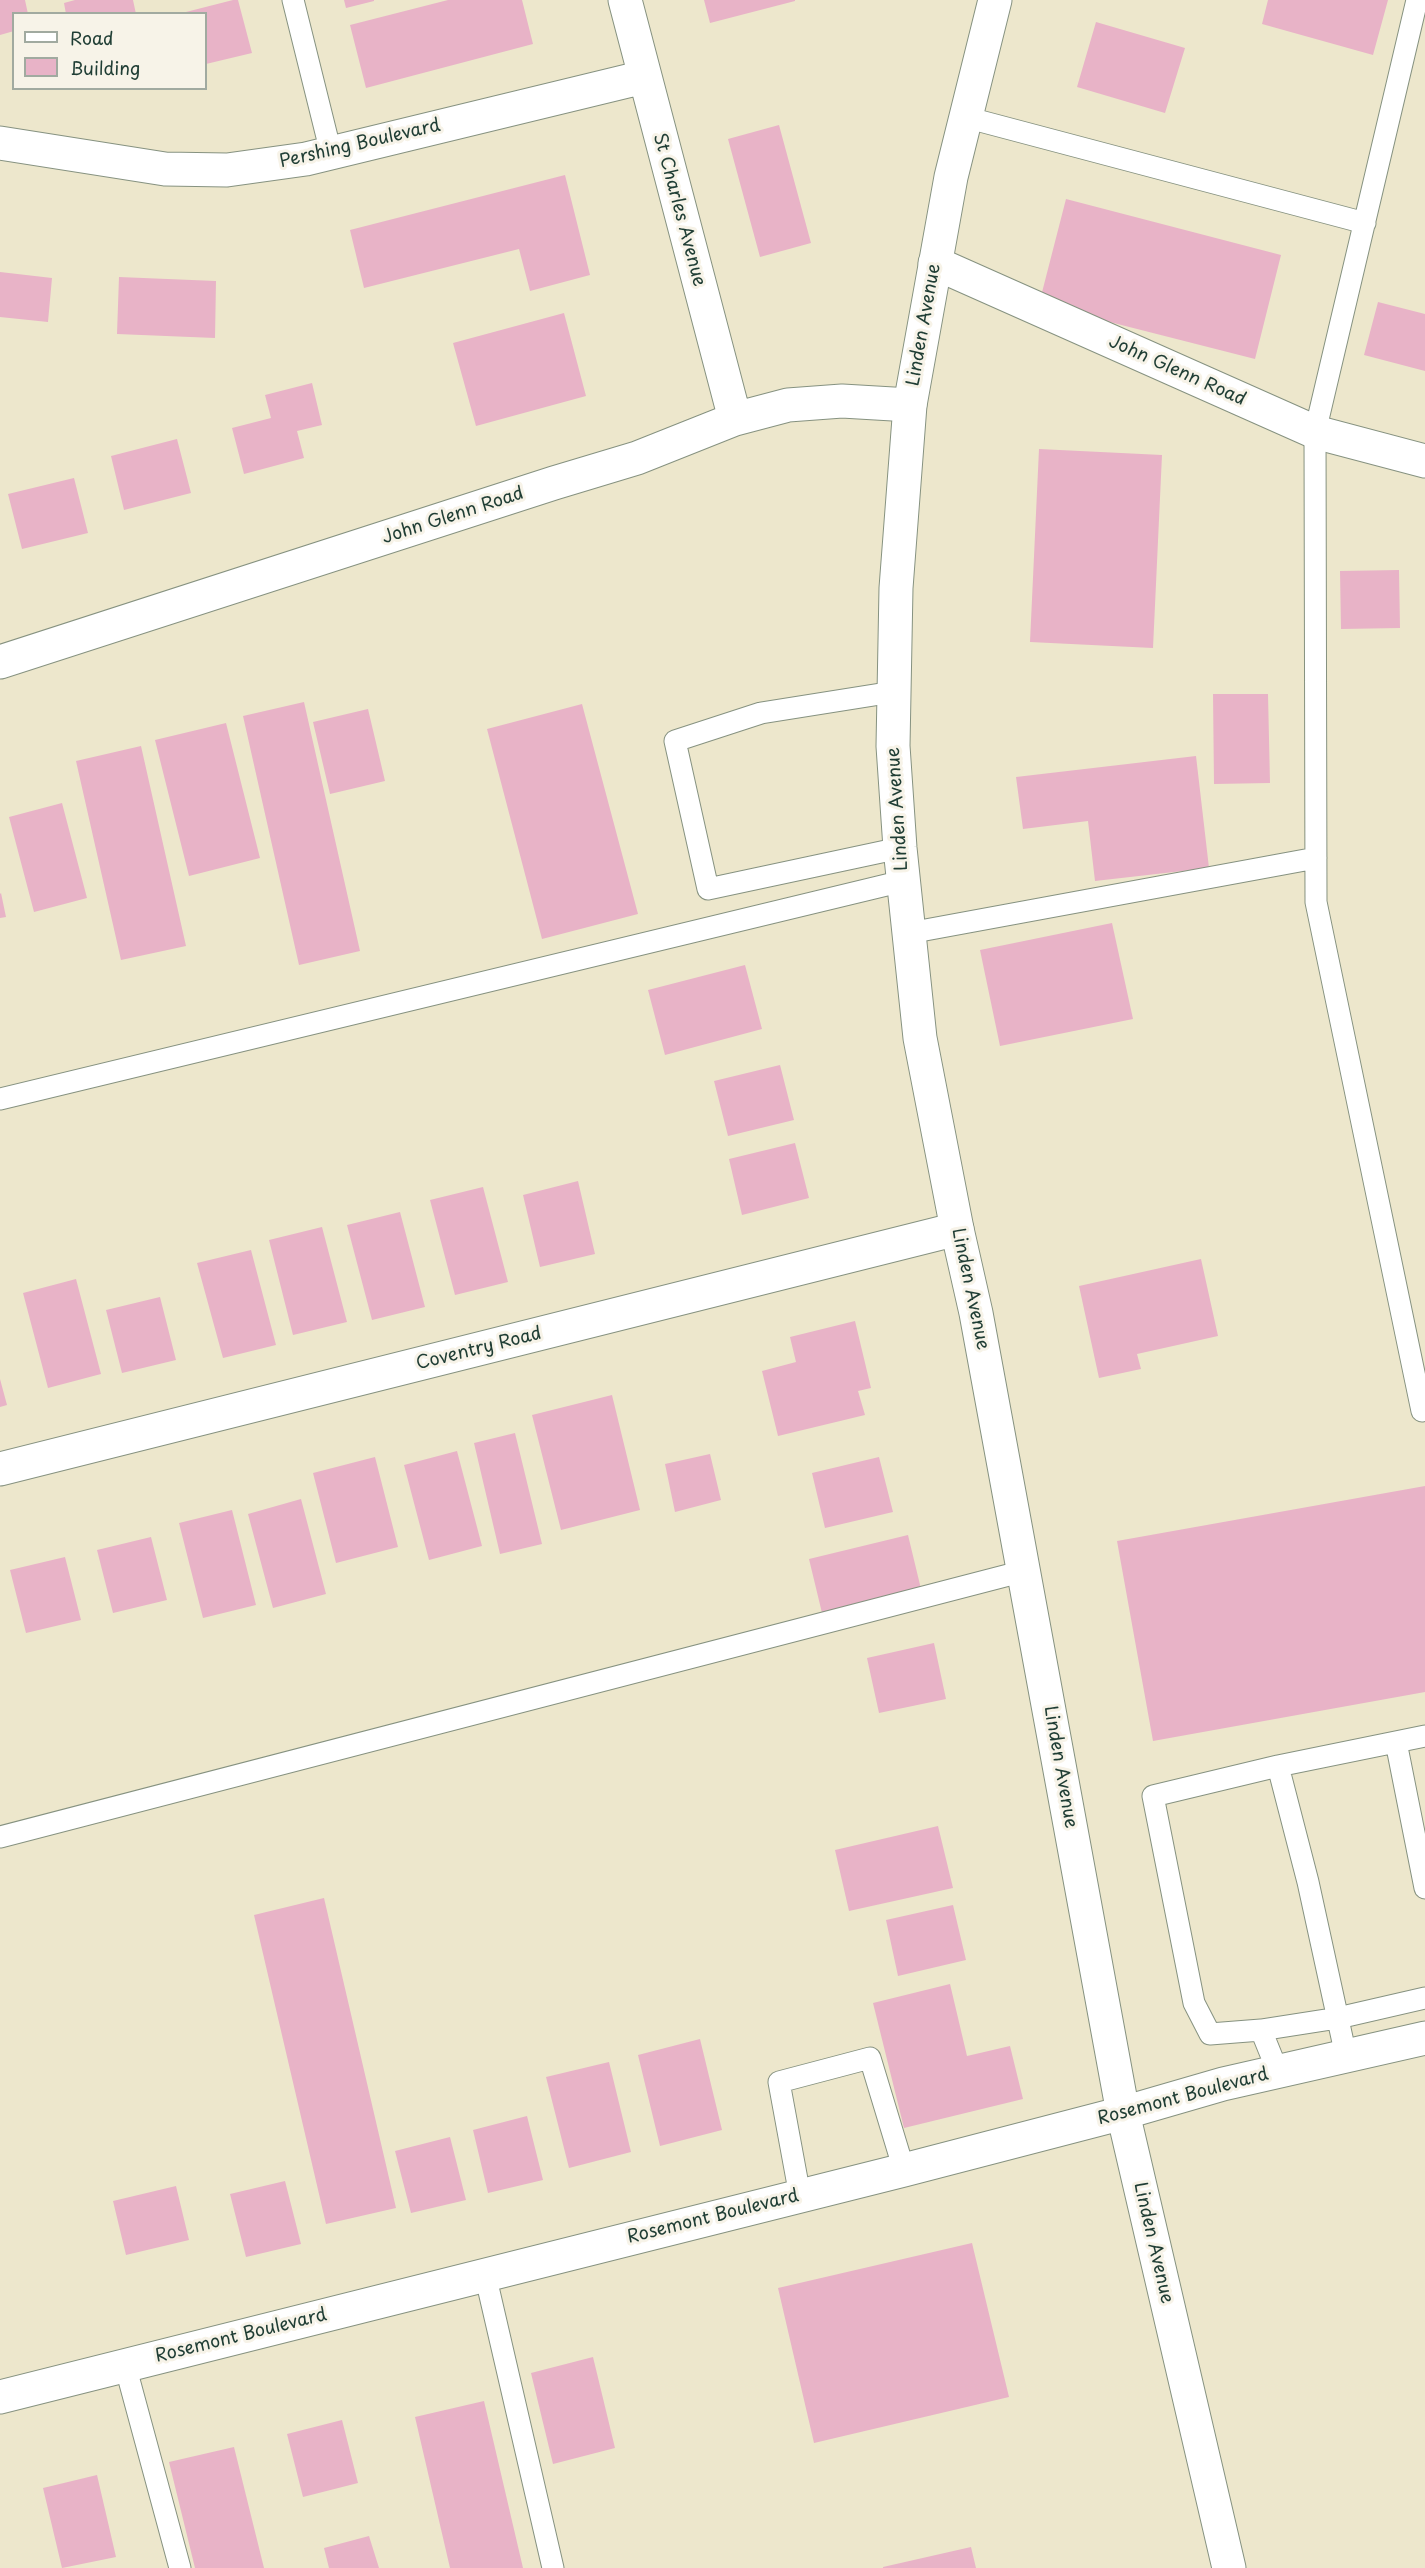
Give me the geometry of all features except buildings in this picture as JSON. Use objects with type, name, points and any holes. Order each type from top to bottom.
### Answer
[{"type":"street","name":"St Charles Avenue","points":[[625,0],[735,419]]},
{"type":"street","name":"Linden Avenue","points":[[995,0],[965,117],[935,263],[910,405],[896,588],[893,692],[892,746],[900,848],[920,1038],[957,1229],[976,1313],[1123,2113],[1229,2568]]},
{"type":"street","name":"Pershing Boulevard","points":[[0,143],[165,169],[227,170],[306,159],[644,77]]},
{"type":"street","name":"John Glenn Road","points":[[935,263],[1315,432],[1425,461]]},
{"type":"street","name":"John Glenn Road","points":[[0,662],[637,458],[735,419],[788,405],[842,401],[910,405]]},
{"type":"street","name":"Coventry Road","points":[[0,1469],[957,1229]]},
{"type":"street","name":"Rosemont Boulevard","points":[[0,2397],[904,2170],[1123,2113],[1223,2084],[1425,2038]]},
{"type":"lane","points":[[293,0],[331,153]]},
{"type":"lane","points":[[1417,0],[1315,432],[1316,902],[1422,1411]]},
{"type":"lane","points":[[965,117],[1365,223]]},
{"type":"lane","points":[[893,692],[761,713],[675,741],[708,889],[900,848]]},
{"type":"lane","points":[[909,933],[1316,858]]},
{"type":"lane","points":[[0,1099],[903,880]]},
{"type":"lane","points":[[0,1837],[1024,1571]]},
{"type":"lane","points":[[1425,1737],[1278,1766],[1153,1796],[1194,2003],[1210,2034],[1261,2030],[1338,2018],[1425,1998]]},
{"type":"lane","points":[[1396,1742],[1425,1888]]},
{"type":"lane","points":[[1278,1766],[1308,1882],[1346,2056]]},
{"type":"lane","points":[[1261,2030],[1278,2072]]},
{"type":"lane","points":[[800,2196],[779,2082],[870,2058],[904,2170]]},
{"type":"lane","points":[[485,2274],[553,2568]]},
{"type":"lane","points":[[125,2365],[180,2568]]}]
